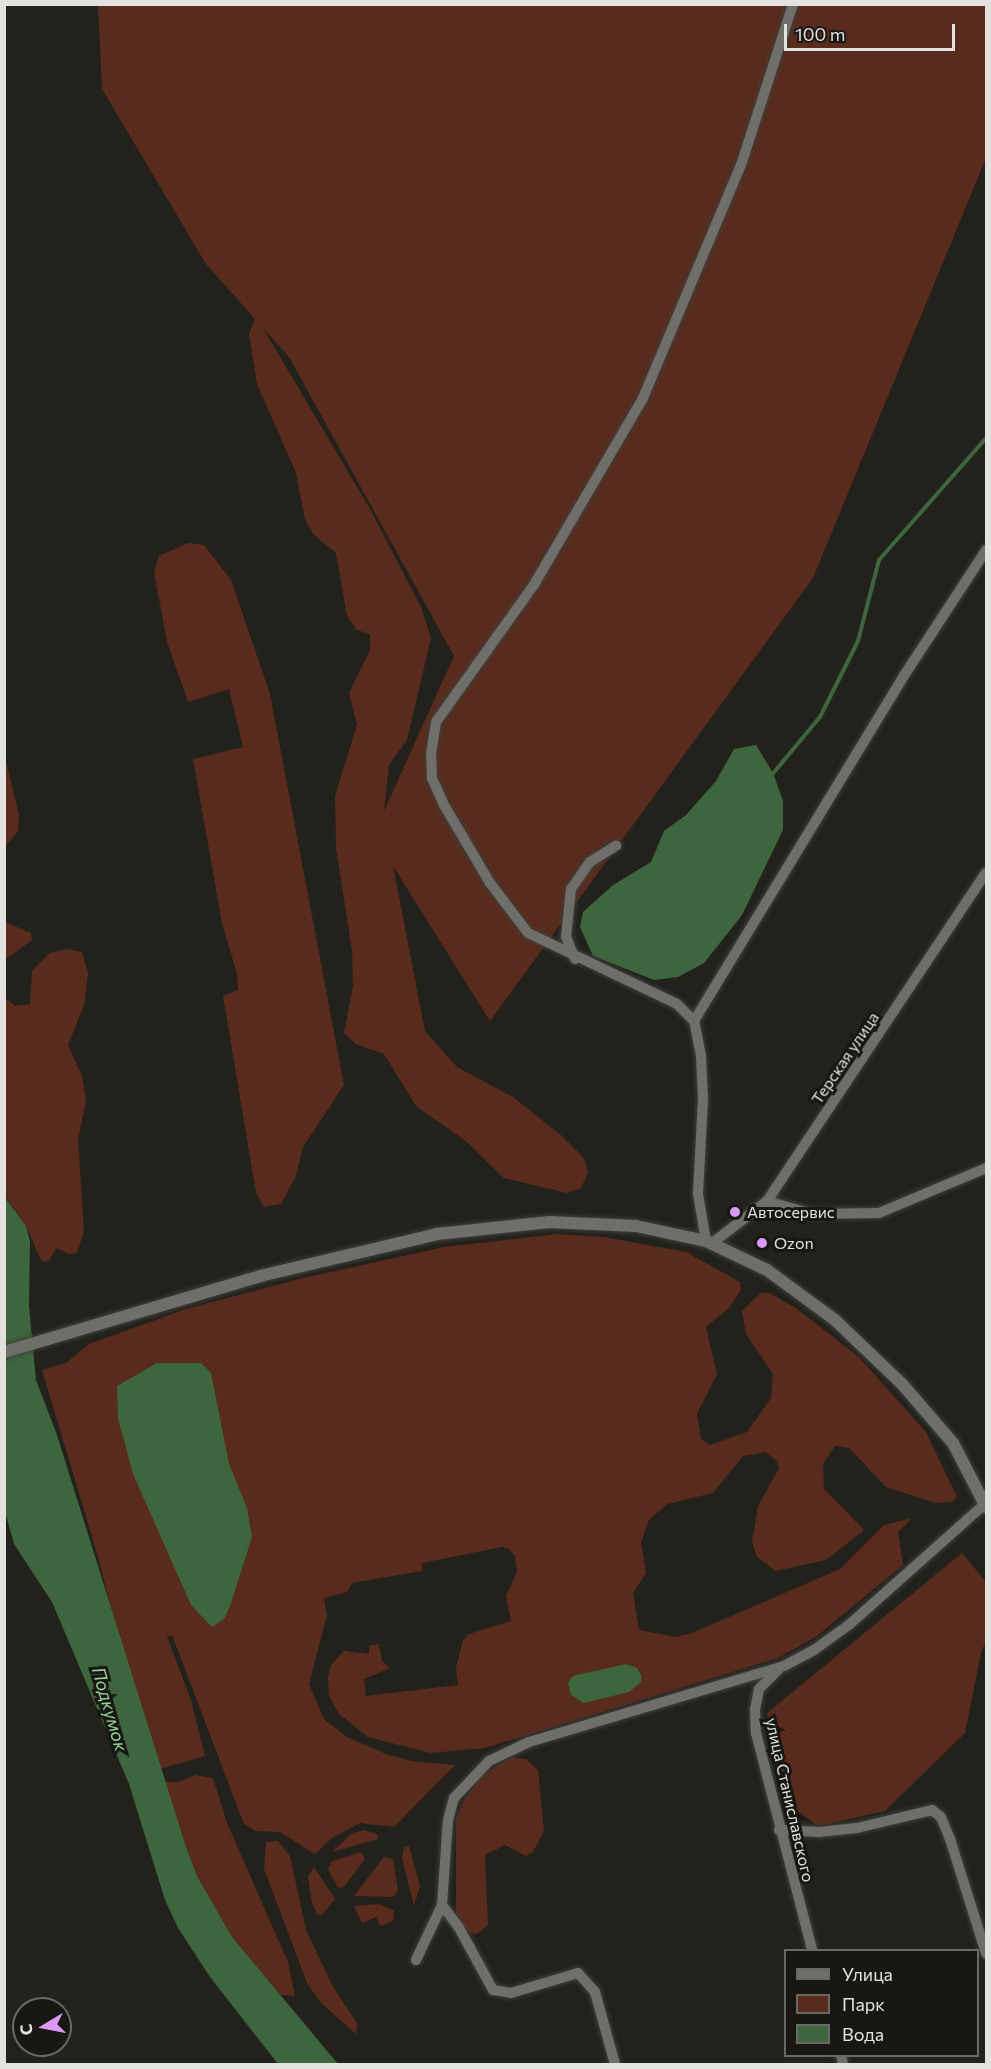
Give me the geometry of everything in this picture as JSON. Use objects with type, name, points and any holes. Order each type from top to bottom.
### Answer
[{"type":"street","points":[[694,1021],[677,1004],[575,959],[528,933],[490,882],[449,815],[432,778],[430,754],[436,722],[535,583],[643,398],[741,165],[793,4]]},
{"type":"street","points":[[708,1242],[698,1194],[703,1099],[694,1021],[905,674],[987,550]]},
{"type":"street","points":[[575,959],[566,937],[571,889],[590,862],[616,846]]},
{"type":"street","name":"Терская улица","points":[[708,1242],[767,1201],[987,873]]},
{"type":"street","points":[[767,1201],[812,1214],[879,1213],[987,1168]]},
{"type":"street","points":[[4,1352],[260,1276],[437,1234],[549,1221],[636,1226],[708,1242],[767,1270],[844,1328],[902,1384],[952,1443],[986,1505],[850,1624],[814,1650],[784,1666],[529,1742],[489,1761],[454,1798],[448,1820],[442,1905],[416,1960]]},
{"type":"street","name":"улица Станиславского","points":[[784,1666],[759,1689],[755,1708],[756,1733],[779,1830],[812,1949]]},
{"type":"street","points":[[779,1830],[819,1832],[857,1828],[932,1810],[941,1817],[950,1839],[987,1953]]},
{"type":"street","points":[[442,1905],[458,1926],[493,1990],[511,1993],[578,1973],[596,1992],[615,2064]]},
{"type":"green space","points":[[98,5],[986,5],[986,158],[813,578],[490,1021],[393,866],[425,1031],[457,1067],[513,1097],[562,1136],[584,1158],[588,1173],[581,1188],[567,1193],[504,1178],[467,1142],[416,1106],[384,1054],[356,1044],[344,1033],[353,986],[352,951],[336,848],[335,796],[357,725],[349,693],[370,650],[370,634],[357,630],[347,616],[336,553],[313,534],[305,519],[296,473],[257,384],[249,334],[255,319],[206,264],[102,89]],"holes":[[[263,328],[289,357],[454,656],[384,811],[389,765],[407,740],[431,638],[421,607],[370,509]]]},
{"type":"green space","points":[[188,543],[204,545],[231,580],[270,694],[344,1085],[303,1147],[296,1176],[281,1204],[264,1207],[256,1193],[223,996],[238,990],[237,974],[222,923],[193,759],[243,747],[229,689],[188,702],[167,642],[154,572],[159,556]]},
{"type":"green space","points":[[4,753],[19,815],[18,831],[5,847]]},
{"type":"green space","points":[[5,922],[31,933],[32,940],[6,959]]},
{"type":"green space","points":[[66,949],[82,952],[88,973],[84,1005],[68,1045],[82,1076],[86,1101],[78,1139],[84,1231],[77,1253],[69,1254],[56,1248],[49,1261],[42,1262],[26,1226],[5,1196],[4,997],[15,1006],[30,1004],[32,971],[50,953]]},
{"type":"green space","points":[[557,1234],[604,1237],[686,1252],[740,1282],[741,1290],[729,1308],[706,1327],[717,1374],[697,1414],[701,1439],[710,1445],[747,1432],[771,1398],[773,1374],[746,1334],[742,1311],[761,1293],[769,1293],[796,1308],[859,1357],[926,1432],[957,1497],[952,1502],[936,1503],[886,1487],[849,1448],[835,1446],[823,1464],[824,1489],[864,1530],[826,1560],[776,1571],[757,1557],[752,1542],[758,1506],[779,1468],[777,1461],[765,1452],[743,1456],[713,1493],[667,1504],[649,1520],[641,1542],[646,1573],[633,1593],[639,1630],[675,1637],[692,1633],[840,1569],[884,1525],[912,1518],[898,1532],[903,1565],[817,1636],[778,1658],[485,1748],[431,1753],[368,1737],[339,1714],[329,1696],[328,1677],[331,1665],[344,1651],[369,1654],[369,1646],[379,1644],[382,1661],[390,1668],[364,1679],[366,1696],[458,1685],[456,1668],[463,1640],[469,1634],[511,1621],[506,1596],[517,1572],[515,1556],[509,1549],[502,1547],[422,1563],[422,1571],[352,1583],[347,1592],[324,1598],[327,1615],[309,1684],[324,1719],[347,1737],[386,1754],[411,1761],[455,1765],[394,1827],[360,1823],[332,1838],[315,1854],[280,1832],[256,1831],[244,1824],[172,1635],[167,1637],[191,1700],[205,1756],[153,1771],[97,1553],[42,1370],[66,1363],[89,1344],[186,1309],[299,1279],[444,1247]]},
{"type":"green space","points":[[962,1553],[986,1582],[986,1643],[982,1649],[965,1733],[885,1811],[818,1826],[783,1800],[767,1713]]},
{"type":"green space","points":[[511,1757],[526,1759],[538,1770],[544,1831],[533,1852],[526,1856],[505,1845],[485,1855],[488,1925],[477,1934],[469,1933],[456,1913],[456,1819],[465,1798],[482,1776]]},
{"type":"green space","points":[[195,1775],[213,1778],[227,1823],[288,1962],[295,1996],[281,1995],[232,1937],[197,1876],[186,1847],[176,1837],[165,1782],[179,1782]]},
{"type":"green space","points":[[364,1830],[377,1834],[378,1839],[332,1852],[352,1833]]},
{"type":"green space","points":[[278,1841],[290,1856],[306,1930],[333,1987],[357,2023],[356,2034],[321,2003],[307,1983],[264,1869],[266,1842]]},
{"type":"green space","points":[[409,1846],[420,1886],[414,1906],[402,1858],[404,1847]]},
{"type":"green space","points":[[361,1852],[365,1859],[344,1887],[338,1888],[328,1869],[332,1861]]},
{"type":"green space","points":[[384,1857],[393,1859],[398,1890],[393,1897],[354,1896]]},
{"type":"green space","points":[[314,1867],[335,1899],[322,1915],[317,1914],[312,1903],[308,1876]]},
{"type":"green space","points":[[379,1904],[394,1911],[393,1921],[380,1926],[376,1917],[362,1923],[354,1906]]},
{"type":"water","points":[[756,745],[773,773],[783,801],[783,830],[742,915],[704,963],[678,977],[654,980],[593,956],[580,927],[583,912],[613,885],[651,862],[664,831],[686,815],[716,781],[734,749]]},
{"type":"water","name":"Подкумок","points":[[4,1196],[26,1226],[30,1241],[29,1306],[36,1380],[57,1435],[197,1876],[232,1937],[338,2064],[278,2064],[210,1977],[178,1928],[165,1900],[129,1784],[52,1602],[14,1544],[4,1508]]},
{"type":"water","points":[[157,1363],[201,1363],[211,1373],[229,1464],[247,1508],[252,1537],[230,1606],[224,1619],[212,1627],[191,1605],[133,1474],[118,1418],[117,1386]]},
{"type":"water","points":[[626,1664],[637,1668],[641,1675],[641,1682],[629,1692],[584,1703],[571,1695],[568,1683],[573,1676]]},
{"type":"waterway","points":[[770,777],[820,717],[858,641],[879,560],[986,438]]},
{"type":"place","name":"Автосервис","points":[[735,1212]]},
{"type":"place","name":"Ozon","points":[[762,1243]]}]
